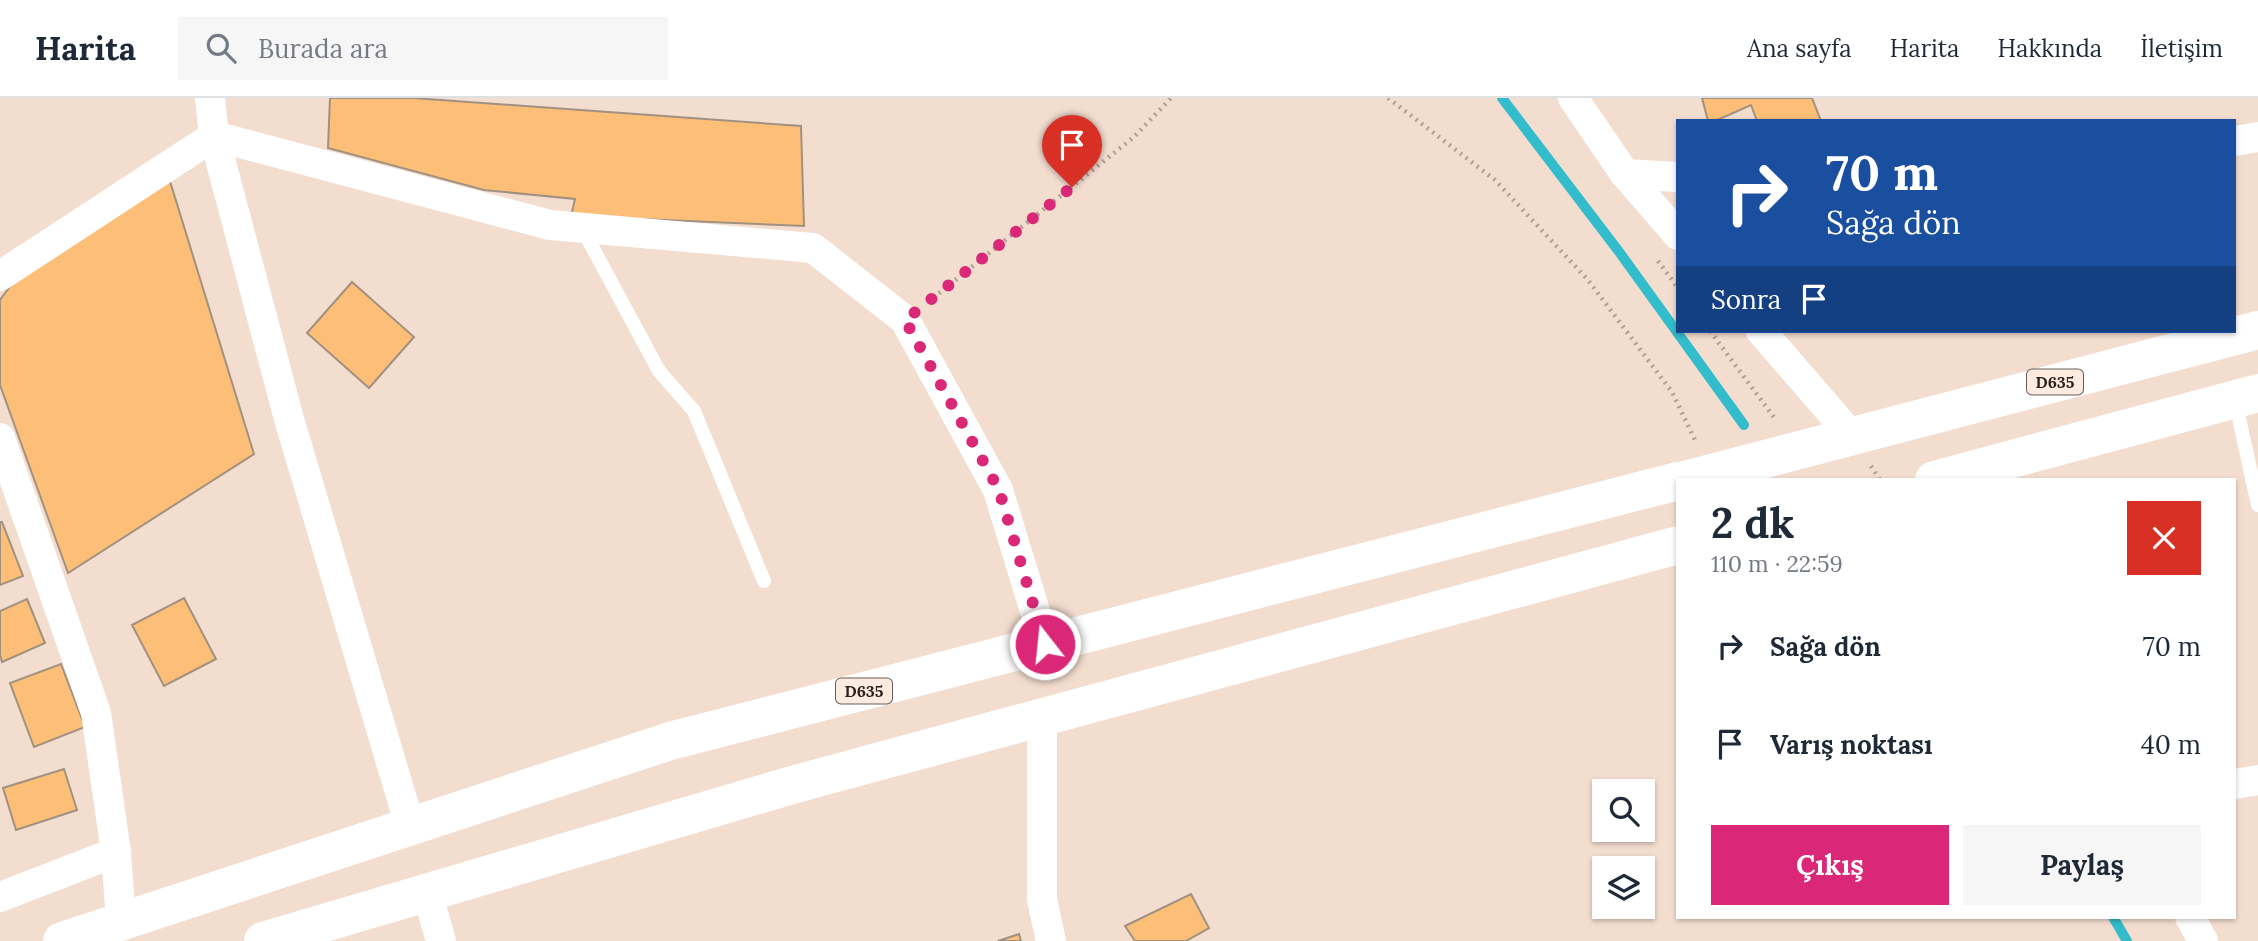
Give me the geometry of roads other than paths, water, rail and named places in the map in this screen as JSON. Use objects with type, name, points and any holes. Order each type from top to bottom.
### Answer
[{"type":"highway","name":"D635","points":[[1691,478],[2258,330]]},
{"type":"highway","points":[[1941,478],[2246,396]]},
{"type":"highway","name":"D635","points":[[62,941],[670,741],[1676,482]]},
{"type":"highway","points":[[264,941],[792,785],[1676,546]]},
{"type":"street","points":[[210,98],[214,136],[289,419],[410,826]]},
{"type":"street","points":[[1573,98],[1625,174],[1676,233]]},
{"type":"street","points":[[0,276],[214,136],[550,225],[813,248],[905,320],[999,490],[1045,644]]},
{"type":"street","points":[[2236,141],[2258,137]]},
{"type":"street","points":[[1625,174],[1676,177]]},
{"type":"street","points":[[1763,333],[1851,435]]},
{"type":"street","points":[[0,439],[96,713],[116,852],[121,922]]},
{"type":"street","points":[[1042,718],[1042,899],[1051,941]]},
{"type":"street","points":[[2236,784],[2258,780]]},
{"type":"street","points":[[0,897],[116,852]]},
{"type":"street","points":[[427,892],[441,941]]},
{"type":"street","points":[[2191,919],[2203,941]]},
{"type":"lane","points":[[582,228],[659,371],[694,411],[764,581]]},
{"type":"lane","points":[[2246,396],[2258,505]]},
{"type":"waterway","points":[[1502,98],[1676,331]]},
{"type":"waterway","points":[[1678,333],[1744,425]]},
{"type":"waterway","points":[[2114,919],[2127,941]]}]
